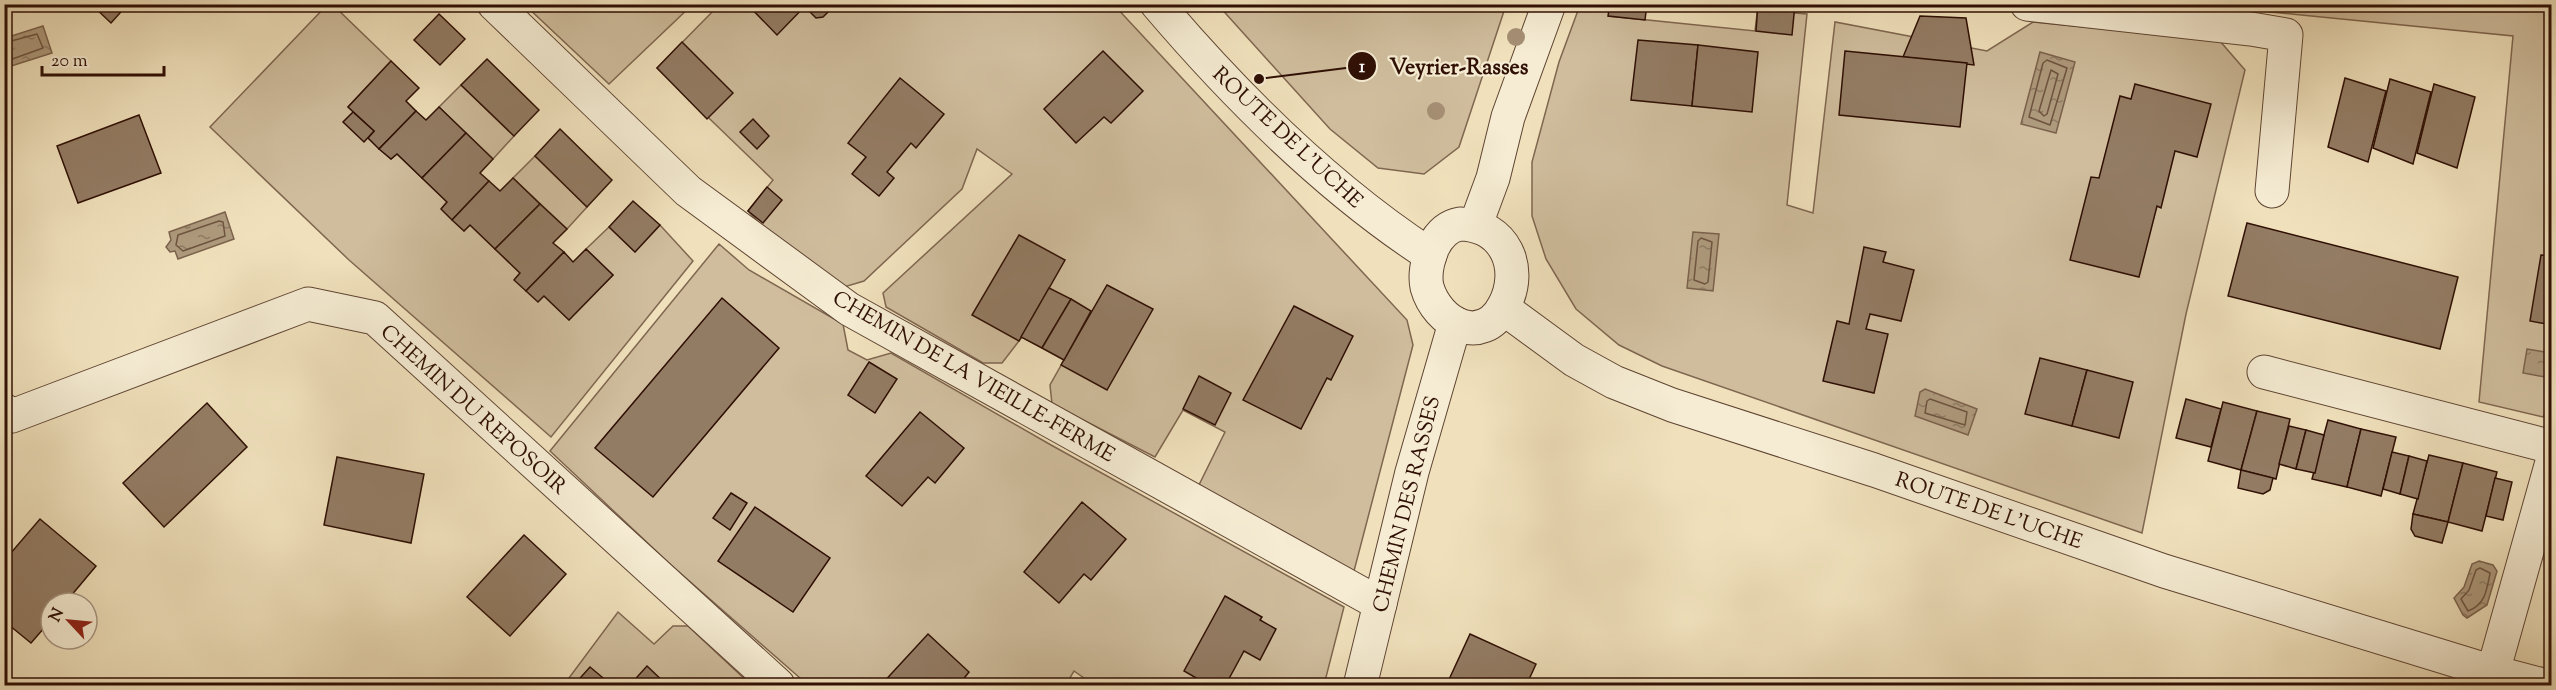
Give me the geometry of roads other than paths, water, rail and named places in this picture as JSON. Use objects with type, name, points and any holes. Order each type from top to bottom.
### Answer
[{"type":"street","name":"CHEMIN DE LA VIEILLE-FERME","points":[[494,4],[688,192],[849,309],[1380,604]]},
{"type":"street","name":"ROUTE DE L'UCHE","points":[[1157,4],[1244,99],[1318,168],[1358,204],[1430,255]]},
{"type":"street","points":[[1476,224],[1493,178],[1508,117],[1549,4]]},
{"type":"street","points":[[2026,4],[2251,28],[2286,35],[2272,191]]},
{"type":"street","points":[[1476,224],[1487,229],[1497,239],[1512,265],[1513,278],[1503,308],[1487,327],[1466,328],[1455,323],[1435,304],[1427,288],[1427,266],[1436,240],[1452,225],[1476,224]]},
{"type":"street","name":"CHEMIN DU REPOSOIR","points":[[7,419],[308,304],[375,318],[778,685]]},
{"type":"street","name":"ROUTE DE L'UCHE","points":[[1503,308],[1574,360],[1614,382],[1672,405],[1874,470],[2164,571],[2493,672],[2547,686]]},
{"type":"street","name":"CHEMIN DES RASSES","points":[[1360,686],[1422,432],[1455,323]]},
{"type":"street","points":[[2264,372],[2552,447]]},
{"type":"street","points":[[2493,672],[2552,462]]},
{"type":"water","points":[[43,26],[52,53],[5,68],[5,38]]},
{"type":"water","points":[[2040,52],[2075,62],[2056,133],[2021,124]]},
{"type":"water","points":[[225,212],[234,239],[178,259],[175,251],[170,252],[166,247],[171,240],[169,232]]},
{"type":"water","points":[[1693,232],[1719,234],[1713,291],[1687,288]]},
{"type":"water","points":[[2527,349],[2551,353],[2551,378],[2523,373]]},
{"type":"water","points":[[1925,389],[1977,409],[1968,435],[1915,416],[1920,392]]},
{"type":"water","points":[[2479,561],[2493,565],[2497,571],[2487,605],[2467,618],[2454,598],[2464,587],[2472,564]]},
{"type":"place","name":"Veyrier-Rasses","points":[[1259,79]]}]
